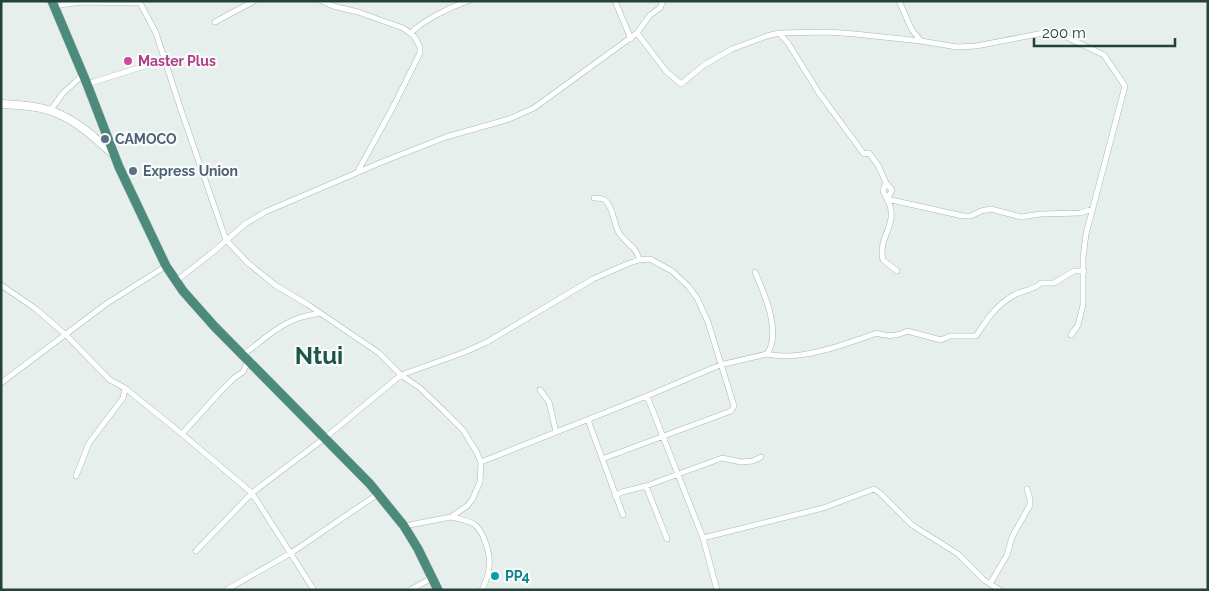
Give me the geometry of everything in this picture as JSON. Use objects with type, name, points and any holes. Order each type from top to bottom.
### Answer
[{"type":"highway","points":[[53,4],[87,84],[118,167],[166,266],[189,299],[245,358],[326,437],[378,494],[404,526],[438,590]]},
{"type":"main road","points":[[1,104],[50,110],[79,125],[114,154]]},
{"type":"street","points":[[215,22],[254,1]]},
{"type":"street","points":[[322,1],[403,28],[411,33],[419,44],[420,53],[357,172]]},
{"type":"street","points":[[411,33],[419,25],[450,8],[468,1]]},
{"type":"street","points":[[615,1],[631,39]]},
{"type":"street","points":[[176,281],[214,252],[245,224],[265,212],[357,172],[446,137],[524,114],[631,39],[650,16],[660,8],[662,1]]},
{"type":"street","points":[[899,1],[912,30],[921,41]]},
{"type":"street","points":[[53,4],[139,2],[156,33],[226,240],[236,253],[263,276],[378,353],[401,375],[428,394],[459,426],[476,451],[481,462],[480,482],[467,506],[451,517],[404,526]]},
{"type":"street","points":[[637,34],[666,70],[681,84],[704,65],[732,49],[767,36],[779,34],[828,32],[921,41],[957,47],[976,46],[1054,31],[1060,32],[1107,58],[1125,86],[1086,238],[1083,305],[1078,324],[1071,335]]},
{"type":"street","points":[[779,34],[788,43],[819,94],[864,154],[869,154],[878,165],[886,183],[883,194],[892,212],[881,248],[883,260],[897,270]]},
{"type":"street","points":[[87,84],[164,60]]},
{"type":"street","points":[[50,110],[63,92],[82,75]]},
{"type":"street","points":[[594,198],[602,199],[607,203],[619,234],[635,249],[639,260]]},
{"type":"street","points":[[887,199],[963,216],[971,216],[991,209],[1021,217],[1041,214],[1080,213],[1093,209]]},
{"type":"street","points":[[196,551],[252,493],[326,437],[401,375],[487,342],[571,291],[610,271],[639,260],[650,260],[678,275],[696,298],[708,322],[720,365],[734,403],[733,409],[602,459]]},
{"type":"street","points":[[1,383],[106,304],[166,266]]},
{"type":"street","points":[[481,462],[720,365],[767,354],[777,356],[802,355],[848,344],[877,334],[899,334],[907,331],[941,340],[950,336],[976,336],[988,317],[1002,302],[1041,283],[1054,283],[1074,271],[1084,271]]},
{"type":"street","points":[[754,272],[770,310],[772,334],[770,350],[767,354]]},
{"type":"street","points":[[1,285],[36,309],[66,335],[110,380],[125,388],[252,493],[314,590]]},
{"type":"street","points":[[182,434],[229,383],[243,372],[245,358],[285,325],[297,319],[320,313]]},
{"type":"street","points":[[76,476],[89,443],[123,398],[125,388]]},
{"type":"street","points":[[540,390],[549,402],[556,432]]},
{"type":"street","points":[[123,398],[132,394]]},
{"type":"street","points":[[647,396],[703,538],[717,590]]},
{"type":"street","points":[[588,420],[623,515]]},
{"type":"street","points":[[614,494],[646,486],[722,458],[741,462],[753,461],[761,457]]},
{"type":"street","points":[[646,486],[667,539]]},
{"type":"street","points":[[703,538],[823,508],[874,489],[912,525],[958,554],[972,570],[1000,590]]},
{"type":"street","points":[[990,584],[1007,555],[1012,537],[1030,505],[1027,489]]},
{"type":"street","points":[[226,590],[290,553],[378,494]]},
{"type":"street","points":[[451,517],[468,521],[479,530],[490,559],[490,569],[482,590]]},
{"type":"street","points":[[410,590],[432,578]]},
{"type":"place","name":"Master Plus","points":[[128,61]]},
{"type":"place","name":"CAMOCO","points":[[105,139]]},
{"type":"place","name":"Express Union","points":[[133,171]]},
{"type":"place","name":"PP4","points":[[495,576]]},
{"type":"district","name":"Ntui","points":[[319,355]]}]
